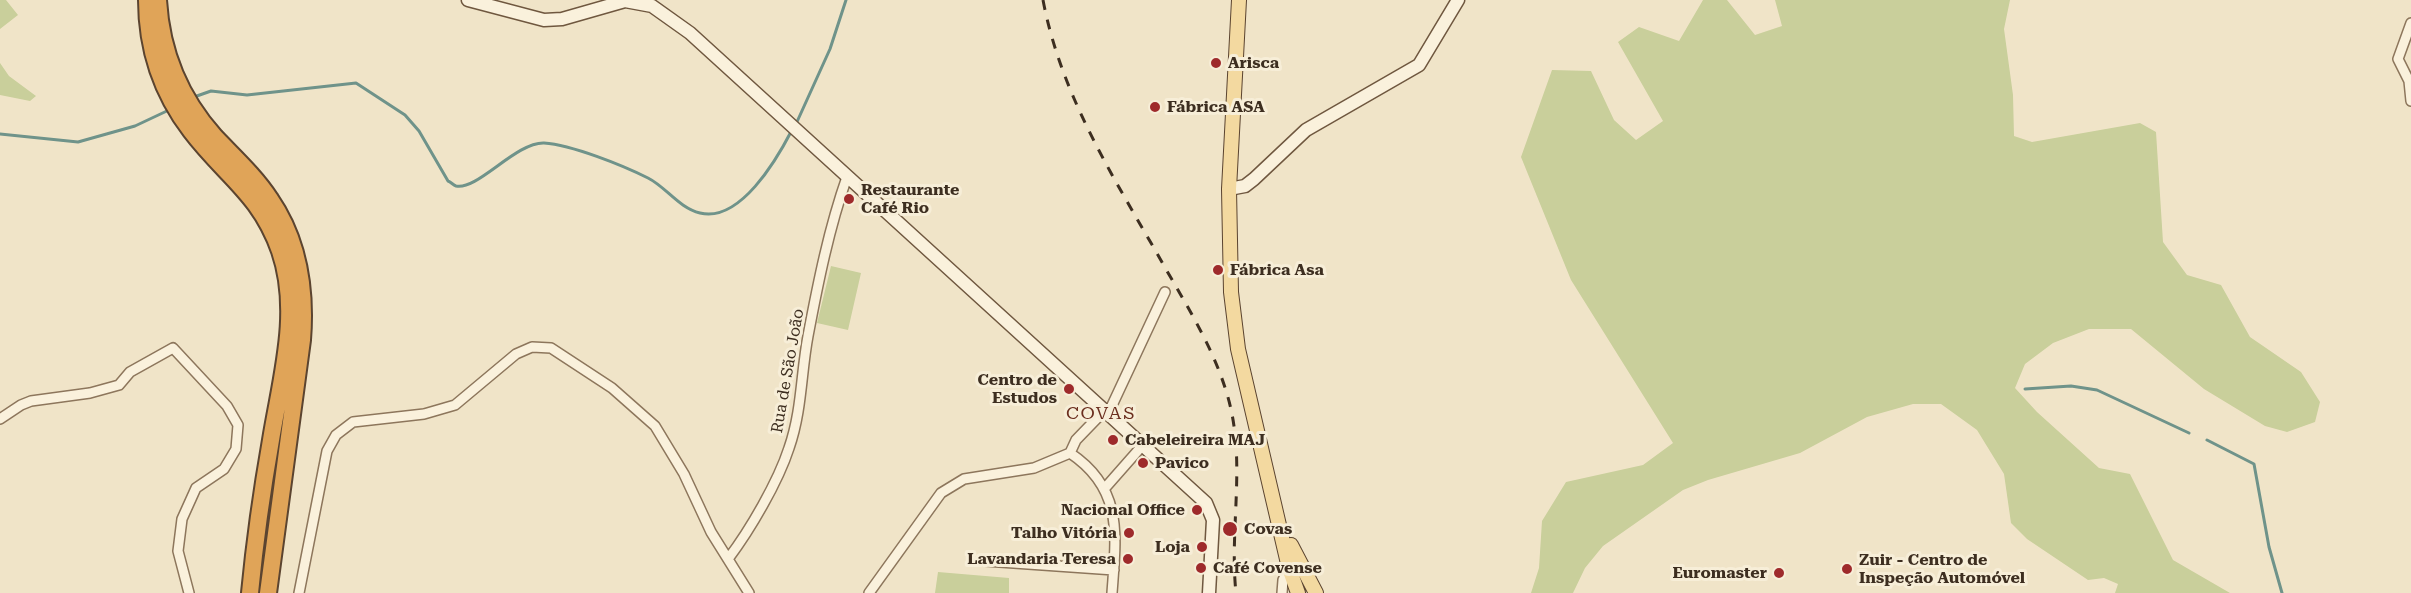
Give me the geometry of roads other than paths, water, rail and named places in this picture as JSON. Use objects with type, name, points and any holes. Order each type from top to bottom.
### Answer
[{"type":"highway","points":[[147,0],[153,57],[169,97],[192,132],[237,180],[263,214],[273,232],[286,273],[289,294],[288,336],[256,530],[250,593]]},
{"type":"highway","points":[[158,0],[164,44],[178,84],[201,121],[270,199],[290,237],[301,276],[304,318],[302,340],[268,593]]},
{"type":"main road","points":[[468,0],[544,20],[562,19],[625,1],[652,6],[690,33],[1206,503],[1213,520],[1209,593]]},
{"type":"main road","points":[[1239,0],[1229,189],[1231,292],[1234,324],[1275,507],[1298,593]]},
{"type":"main road","points":[[1229,189],[1245,186],[1306,130],[1419,64],[1458,0]]},
{"type":"main road","points":[[1275,507],[1297,560],[1316,593]]},
{"type":"street","points":[[2411,23],[2398,59],[2409,81],[2411,101]]},
{"type":"street","name":"Rua de São João","points":[[728,559],[762,505],[789,449],[801,401],[808,338],[837,206],[847,177]]},
{"type":"street","points":[[870,593],[940,493],[964,479],[1034,468],[1070,453],[1076,440],[1106,413],[1165,292]]},
{"type":"street","points":[[299,593],[327,451],[336,435],[353,422],[424,414],[455,405],[516,354],[532,347],[551,348],[612,388],[655,426],[684,474],[711,532],[749,593]]},
{"type":"street","points":[[0,419],[31,401],[90,393],[119,386],[130,372],[173,348],[227,406],[238,425],[236,449],[224,469],[196,488],[182,519],[178,551],[189,593]]},
{"type":"street","points":[[1105,488],[1142,446]]},
{"type":"street","points":[[1070,453],[1085,463],[1105,488],[1113,516],[1115,534],[1112,593]]},
{"type":"street","points":[[985,561],[1114,570]]},
{"type":"street","points":[[1282,593],[1283,580],[1290,568]]},
{"type":"waterway","points":[[796,124],[830,49],[846,0]]},
{"type":"waterway","points":[[194,97],[211,91],[247,95],[356,83],[405,115],[419,131],[448,181],[456,186],[465,186],[521,150],[544,143],[582,152],[637,173],[655,182],[686,207],[700,213],[715,213],[743,199],[767,172],[792,130]]},
{"type":"waterway","points":[[0,134],[78,142],[135,126],[169,110]]},
{"type":"waterway","points":[[2025,389],[2071,386],[2097,390],[2189,433]]},
{"type":"waterway","points":[[2207,440],[2254,464],[2269,547],[2282,593]]},
{"type":"railway","points":[[1043,0],[1052,37],[1078,107],[1111,173],[1201,331],[1222,378],[1233,419],[1236,444],[1234,543],[1236,593]]},
{"type":"place","name":"Arisca","points":[[1216,63]]},
{"type":"place","name":"Fábrica ASA","points":[[1155,107]]},
{"type":"place","name":"Restaurante Café Rio","points":[[849,199]]},
{"type":"place","name":"Fábrica Asa","points":[[1218,270]]},
{"type":"place","name":"Centro de Estudos","points":[[1069,389]]},
{"type":"place","name":"Cabeleireira MAJ","points":[[1113,440]]},
{"type":"place","name":"Pavico","points":[[1143,463]]},
{"type":"place","name":"Nacional Office","points":[[1197,510]]},
{"type":"place","name":"Covas","points":[[1230,529]]},
{"type":"place","name":"Talho Vitória","points":[[1129,533]]},
{"type":"place","name":"Loja","points":[[1202,547]]},
{"type":"place","name":"Lavandaria Teresa","points":[[1128,559]]},
{"type":"place","name":"Café Covense","points":[[1201,568]]},
{"type":"place","name":"Zuir - Centro de Inspeção Automóvel","points":[[1847,569]]},
{"type":"place","name":"Euromaster","points":[[1779,573]]},
{"type":"district","name":"COVAS","points":[[1101,414]]}]
